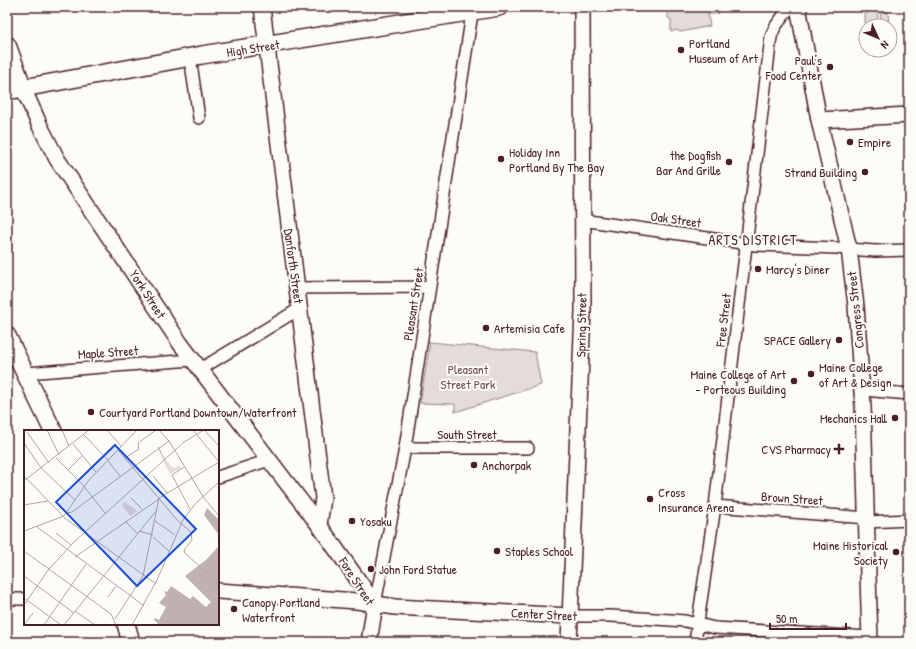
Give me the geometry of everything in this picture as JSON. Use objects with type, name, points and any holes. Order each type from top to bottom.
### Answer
[{"type":"main road","name":"High Street","points":[[15,90],[190,57],[266,46],[473,9],[499,7]]},
{"type":"main road","name":"York Street","points":[[7,45],[15,90]]},
{"type":"main road","points":[[7,336],[53,430]]},
{"type":"main road","points":[[126,625],[131,642]]},
{"type":"street","name":"Danforth Street","points":[[262,7],[323,498],[320,525]]},
{"type":"street","name":"Spring Street","points":[[569,642],[582,310],[582,7]]},
{"type":"street","name":"Free Street","points":[[695,642],[706,577],[715,506],[771,37],[775,27],[790,7]]},
{"type":"street","name":"Congress Street","points":[[798,7],[819,120],[849,249],[856,306],[863,390],[870,640]]},
{"type":"street","name":"Pleasant Street","points":[[375,604],[405,448],[473,9]]},
{"type":"street","points":[[190,57],[199,118]]},
{"type":"street","name":"York Street","points":[[15,90],[40,126],[58,159],[196,365],[320,525]]},
{"type":"street","points":[[819,120],[909,115]]},
{"type":"street","name":"Oak Street","points":[[582,220],[746,243],[875,251],[909,250]]},
{"type":"street","points":[[297,288],[430,286]]},
{"type":"street","name":"Maple Street","points":[[26,373],[196,365],[299,309]]},
{"type":"street","points":[[863,390],[909,394]]},
{"type":"street","name":"South Street","points":[[405,448],[528,448]]},
{"type":"street","points":[[219,477],[269,460]]},
{"type":"street","name":"Brown Street","points":[[715,506],[867,520],[909,520]]},
{"type":"street","name":"Fore Street","points":[[320,525],[375,604],[370,642]]},
{"type":"street","name":"Center Street","points":[[219,591],[396,607],[685,621],[715,628],[789,637],[870,640]]},
{"type":"street","points":[[7,599],[24,599]]},
{"type":"green space","points":[[639,7],[718,7],[719,13],[708,15],[710,26],[681,32],[676,30],[671,32],[671,19],[668,18],[668,8]]},
{"type":"green space","points":[[872,9],[877,13],[878,18],[865,18],[865,13],[868,13]]},
{"type":"green space","points":[[888,12],[888,18],[881,18],[880,13]]},
{"type":"green space","name":"Pleasant Street Park","points":[[430,342],[535,352],[541,385],[455,412],[455,404],[420,403]]},
{"type":"place","name":"Portland Museum of Art","points":[[681,50]]},
{"type":"place","name":"Paul's Food Center","points":[[830,67]]},
{"type":"place","name":"Empire","points":[[850,142]]},
{"type":"place","name":"Holiday Inn Portland By The Bay","points":[[501,159]]},
{"type":"place","name":"the Dogfish Bar And Grille","points":[[729,162]]},
{"type":"place","name":"Strand Building","points":[[865,172]]},
{"type":"place","name":"Marcy's Diner","points":[[758,269]]},
{"type":"place","name":"Artemisia Cafe","points":[[486,328]]},
{"type":"place","name":"SPACE Gallery","points":[[839,340]]},
{"type":"place","name":"Maine College of Art & Design","points":[[811,374]]},
{"type":"place","name":"Maine College of Art – Porteous Building","points":[[794,381]]},
{"type":"place","name":"Courtyard Portland Downtown/Waterfront","points":[[91,412]]},
{"type":"place","name":"Mechanics Hall","points":[[895,418]]},
{"type":"place","name":"CVS Pharmacy","points":[[839,449]]},
{"type":"place","name":"Anchorpak","points":[[474,465]]},
{"type":"place","name":"Cross Insurance Arena","points":[[650,499]]},
{"type":"place","name":"Yosaku","points":[[352,521]]},
{"type":"place","name":"Staples School","points":[[497,551]]},
{"type":"place","name":"Maine Historical Society","points":[[896,552]]},
{"type":"place","name":"John Ford Statue","points":[[371,569]]},
{"type":"place","name":"Canopy Portland Waterfront","points":[[234,609]]},
{"type":"district","name":"ARTS DISTRICT","points":[[753,239]]}]
